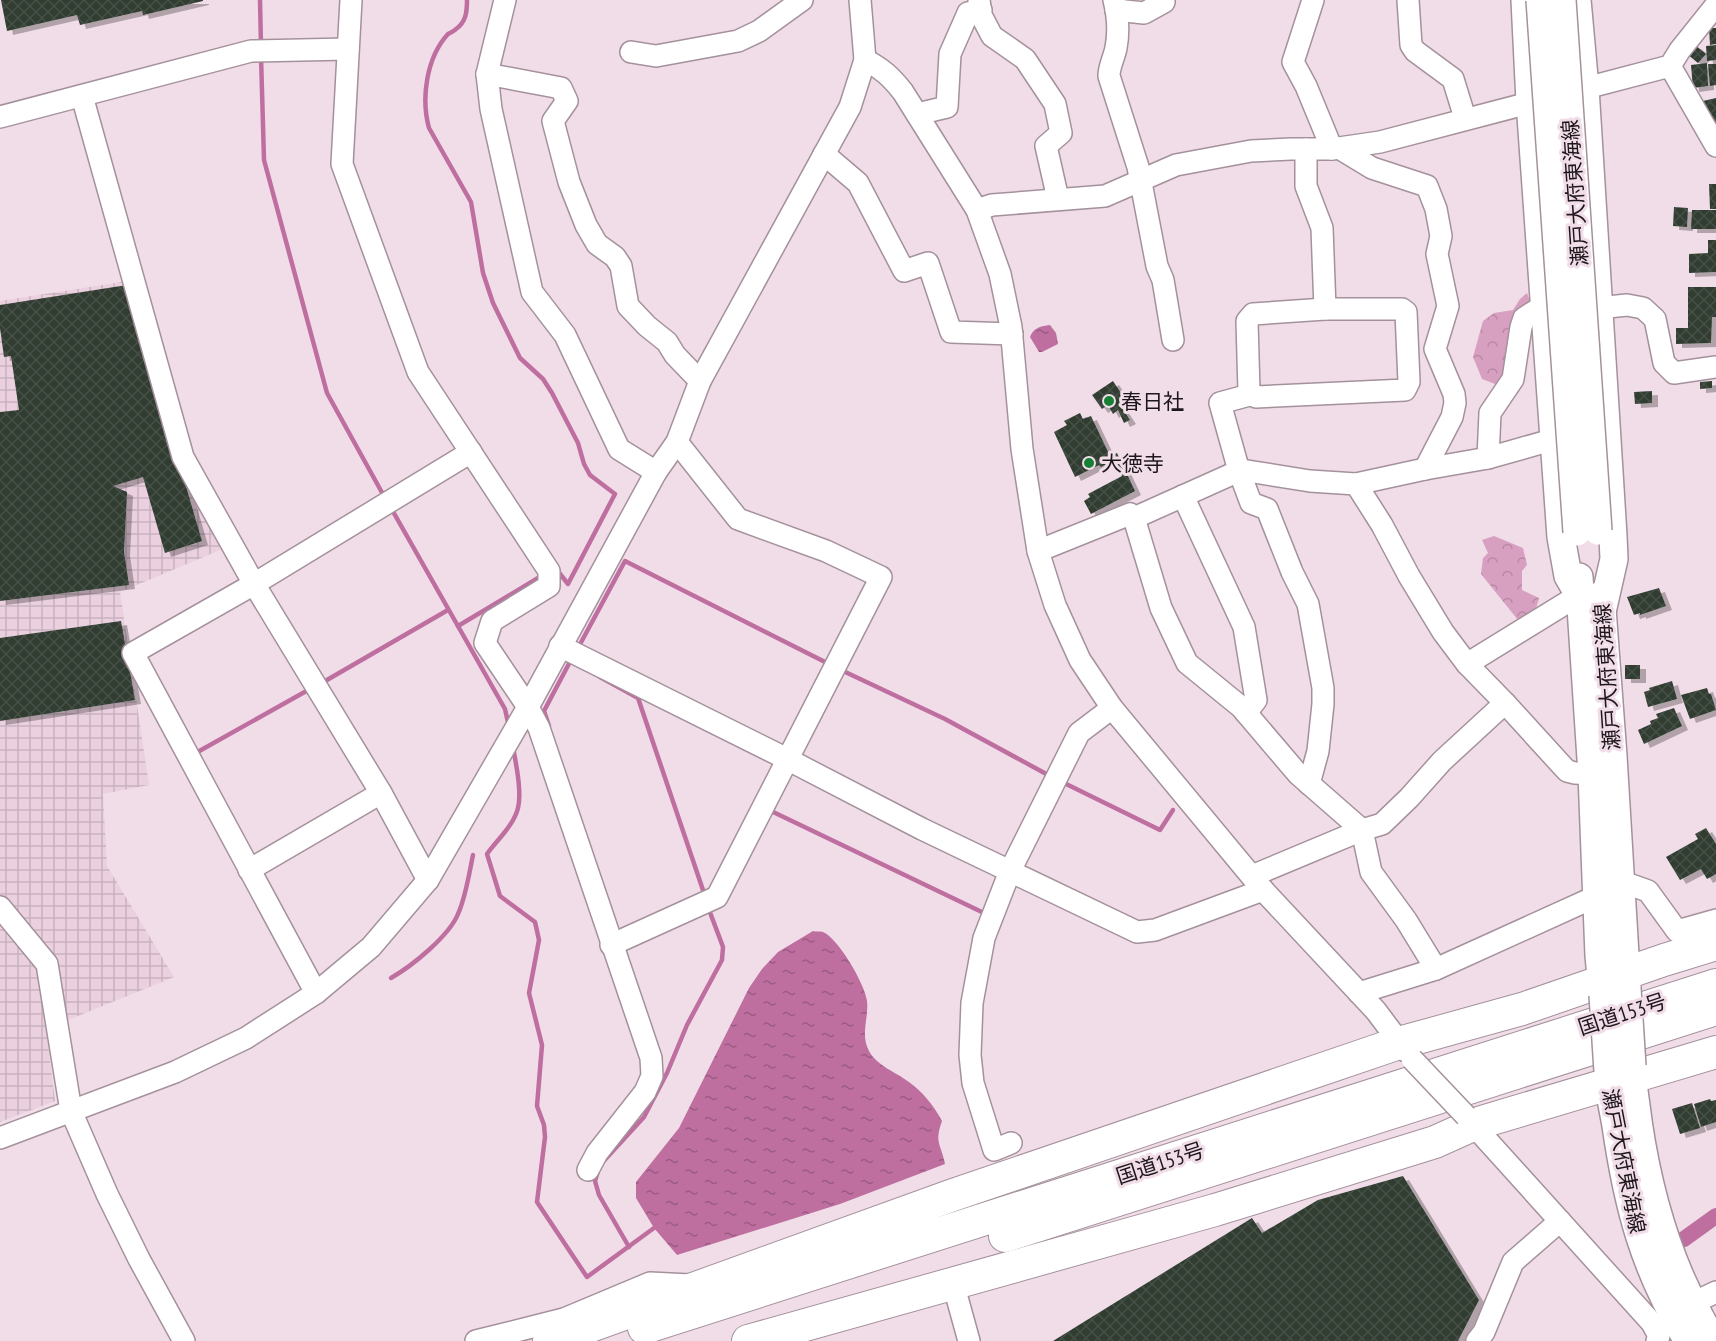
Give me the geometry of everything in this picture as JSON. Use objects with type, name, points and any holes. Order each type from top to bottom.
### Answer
[{"type":"highway","points":[[549,1341],[953,1195],[1405,1051],[1522,1009],[1615,985],[1716,944]]},
{"type":"highway","name":"国道153号","points":[[603,1341],[1716,984]]},
{"type":"highway","name":"国道153号","points":[[675,1341],[1716,1008]]},
{"type":"highway","points":[[748,1341],[795,1334],[953,1283],[1215,1210],[1435,1142],[1471,1120],[1620,1075],[1716,1052]]},
{"type":"main road","points":[[1525,0],[1530,102],[1561,537],[1568,576],[1579,595]]},
{"type":"main road","name":"瀬戸大府東海線","points":[[1540,0],[1587,531],[1602,612],[1620,881],[1615,985],[1620,1075],[1634,1220],[1656,1283],[1688,1341]]},
{"type":"main road","name":"瀬戸大府東海線","points":[[1562,0],[1587,531],[1579,595],[1592,774],[1597,896],[1615,985]]},
{"type":"main road","points":[[1577,0],[1585,88],[1614,559],[1602,612]]},
{"type":"main road","name":"瀬戸大府東海線","points":[[1620,1075],[1655,1204],[1678,1269],[1704,1298],[1714,1341]]},
{"type":"street","points":[[351,0],[342,164],[418,372],[549,571],[549,586],[492,621],[485,643],[539,728],[651,1058],[652,1076],[645,1092],[597,1153],[588,1170]]},
{"type":"street","points":[[505,0],[487,74],[491,109],[532,292],[565,335],[619,449],[656,472]]},
{"type":"street","points":[[630,52],[656,56],[738,41],[759,31],[802,0]]},
{"type":"street","points":[[0,1138],[175,1072],[246,1038],[316,993],[371,947],[428,880],[528,708],[656,472],[677,442],[700,381],[850,107],[866,60],[860,0]]},
{"type":"street","points":[[1313,0],[1293,62],[1336,149],[1372,168],[1427,186],[1436,209],[1441,236],[1437,254],[1448,306],[1435,349],[1454,394],[1455,403],[1452,417],[1425,469]]},
{"type":"street","points":[[1408,0],[1411,45],[1415,51],[1453,79],[1465,118]]},
{"type":"street","points":[[1115,5],[1144,14],[1164,2]]},
{"type":"street","points":[[917,114],[947,107],[950,54],[968,13],[980,5],[981,15],[992,36],[1025,59],[1055,104],[1060,133],[1046,146],[1058,199]]},
{"type":"street","points":[[1115,5],[1118,17],[1116,50],[1109,68],[1109,76],[1126,126],[1140,179],[1157,266],[1163,280],[1173,339]]},
{"type":"street","points":[[977,210],[992,205],[1105,196],[1140,179],[1191,161],[1251,151],[1336,149],[1380,142],[1670,66],[1716,5]]},
{"type":"street","points":[[0,117],[251,51],[348,49]]},
{"type":"street","points":[[866,60],[891,76],[917,114],[977,210],[1000,274],[1012,334],[1022,449],[1038,551],[1055,605],[1080,660],[1112,708],[1258,883],[1376,1011],[1405,1051],[1471,1120],[1653,1323],[1658,1338]]},
{"type":"street","points":[[1670,66],[1716,146]]},
{"type":"street","points":[[487,74],[561,88],[567,101],[553,121],[569,182],[586,225],[597,244],[615,257],[621,266],[628,306],[647,326],[667,342],[675,355],[700,381]]},
{"type":"street","points":[[82,96],[183,457],[254,584],[381,793],[428,880]]},
{"type":"street","points":[[1306,149],[1306,186],[1322,228],[1325,309]]},
{"type":"street","points":[[824,154],[858,183],[904,271],[928,263],[951,332],[1012,334]]},
{"type":"street","points":[[1598,308],[1627,305],[1643,308],[1655,319],[1664,363],[1674,373],[1716,367]]},
{"type":"street","points":[[1325,309],[1402,309],[1406,312],[1408,382],[1405,390],[1256,397],[1250,392],[1246,321],[1253,314],[1325,309]]},
{"type":"street","points":[[1488,458],[1490,413],[1513,380],[1524,318],[1535,311],[1546,310]]},
{"type":"street","points":[[1253,394],[1220,403],[1239,471],[1251,503],[1267,509],[1292,572],[1308,604],[1323,688],[1318,751],[1309,784]]},
{"type":"street","points":[[1134,518],[1239,471],[1310,481],[1356,484],[1488,458],[1555,439]]},
{"type":"street","points":[[611,945],[717,897],[880,578],[826,551],[738,519],[677,442]]},
{"type":"street","points":[[316,993],[133,653],[254,584],[471,452]]},
{"type":"street","points":[[1356,484],[1443,632],[1467,664],[1567,771],[1575,774],[1592,774]]},
{"type":"street","points":[[1183,496],[1244,627],[1256,700],[1246,713]]},
{"type":"street","points":[[1038,551],[1123,516],[1130,514],[1134,518],[1161,608],[1186,663],[1246,713],[1287,762],[1362,831],[1371,872],[1406,920],[1436,969]]},
{"type":"street","points":[[1467,664],[1579,595]]},
{"type":"street","points":[[560,646],[922,829],[1137,932],[1155,930],[1258,883],[1362,831],[1382,824],[1442,761],[1505,703]]},
{"type":"street","points":[[1011,1143],[994,1150],[973,1083],[970,1056],[972,1004],[984,938],[1010,871],[1079,734],[1112,708]]},
{"type":"street","points":[[249,870],[381,793]]},
{"type":"street","points":[[1620,881],[1648,891],[1677,931],[1716,920]]},
{"type":"street","points":[[1359,993],[1436,969],[1597,896]]},
{"type":"street","points":[[0,907],[47,964],[71,1111],[126,1231],[184,1341]]},
{"type":"street","points":[[1477,1341],[1484,1332],[1513,1262],[1560,1221]]},
{"type":"street","points":[[476,1341],[564,1319],[650,1282],[701,1286]]},
{"type":"street","points":[[953,1283],[969,1341]]},
{"type":"shaded area","points":[[128,281],[225,548],[120,592],[149,785],[103,794],[107,866],[174,977],[46,1029],[55,1101],[0,1122],[0,301]]},
{"type":"green space","points":[[1527,293],[1531,304],[1503,387],[1482,379],[1473,357],[1483,321],[1494,313],[1513,310]]},
{"type":"green space","points":[[1494,536],[1523,548],[1527,565],[1522,571],[1522,590],[1539,598],[1535,612],[1518,620],[1481,574],[1483,558],[1488,553],[1482,540]]},
{"type":"water","points":[[1050,325],[1056,333],[1058,344],[1039,352],[1030,337],[1038,328]]},
{"type":"water","points":[[813,931],[823,932],[836,943],[850,962],[861,984],[867,1001],[866,1045],[872,1056],[919,1090],[939,1115],[942,1121],[938,1139],[945,1164],[840,1204],[677,1255],[654,1228],[636,1198],[636,1182],[679,1128],[749,988],[762,969],[778,952]]},
{"type":"building","points":[[1,0],[203,1],[143,15],[142,11],[80,25],[77,15],[7,31]]},
{"type":"building","points":[[1709,28],[1716,28],[1716,44],[1710,45]]},
{"type":"building","points":[[1695,45],[1706,54],[1698,63],[1687,54]]},
{"type":"building","points":[[1716,45],[1716,60],[1707,61],[1706,46]]},
{"type":"building","points":[[1707,63],[1708,86],[1693,88],[1691,65]]},
{"type":"building","points":[[1708,64],[1716,64],[1716,85],[1710,86]]},
{"type":"building","points":[[1716,98],[1716,127],[1706,117],[1703,101]]},
{"type":"building","points":[[1709,184],[1716,184],[1716,209],[1710,209]]},
{"type":"building","points":[[1674,207],[1688,208],[1687,227],[1673,226]]},
{"type":"building","points":[[1692,210],[1716,210],[1716,229],[1691,229]]},
{"type":"building","points":[[1708,240],[1716,240],[1716,272],[1689,273],[1689,254],[1708,253]]},
{"type":"building","points":[[127,285],[202,541],[165,553],[143,477],[113,486],[127,492],[124,552],[129,585],[0,601],[0,412],[19,410],[11,356],[4,357],[0,305]]},
{"type":"building","points":[[1688,287],[1716,287],[1716,317],[1712,317],[1711,343],[1676,344],[1676,328],[1688,328]]},
{"type":"building","name":"春日社","points":[[1113,381],[1123,396],[1120,397],[1125,406],[1122,408],[1130,420],[1124,423],[1118,410],[1113,414],[1108,405],[1102,409],[1092,395]]},
{"type":"building","points":[[1712,381],[1712,388],[1700,389],[1700,382]]},
{"type":"building","points":[[1652,391],[1652,403],[1635,404],[1634,392]]},
{"type":"building","name":"大徳寺","points":[[1080,413],[1083,419],[1091,416],[1110,456],[1117,453],[1135,491],[1091,514],[1084,501],[1090,497],[1088,494],[1122,476],[1110,462],[1075,477],[1054,432],[1067,425],[1064,421]]},
{"type":"building","points":[[1659,588],[1666,606],[1634,615],[1627,597]]},
{"type":"building","points":[[121,621],[135,700],[0,721],[0,638]]},
{"type":"building","points":[[1625,665],[1640,665],[1640,679],[1625,679]]},
{"type":"building","points":[[1672,681],[1677,699],[1648,707],[1644,692],[1650,690],[1649,688]]},
{"type":"building","points":[[1707,688],[1716,710],[1690,719],[1681,695]]},
{"type":"building","points":[[1674,708],[1682,726],[1644,744],[1638,730],[1658,718],[1656,714]]},
{"type":"building","points":[[1706,828],[1716,844],[1716,874],[1707,879],[1701,869],[1680,880],[1666,857],[1698,839],[1695,834]]},
{"type":"building","points":[[1710,1099],[1711,1101],[1716,1100],[1716,1122],[1701,1127],[1694,1104]]},
{"type":"building","points":[[1692,1103],[1700,1128],[1680,1134],[1672,1109]]},
{"type":"building","points":[[1403,1176],[1479,1300],[1458,1341],[1053,1341],[1252,1218],[1262,1233],[1318,1200]]},
{"type":"waterway","points":[[260,0],[261,45]]},
{"type":"waterway","points":[[467,0],[464,20],[448,34],[430,67],[426,92],[429,128],[471,202],[483,273],[493,303],[520,358],[543,379],[552,393],[578,443],[590,475],[615,494],[568,584],[557,570]]},
{"type":"waterway","points":[[261,56],[264,160],[327,393],[385,498]]},
{"type":"waterway","points":[[391,508],[505,709],[509,727]]},
{"type":"waterway","points":[[578,648],[625,561],[831,665]]},
{"type":"waterway","points":[[458,626],[543,575]]},
{"type":"waterway","points":[[320,684],[448,610]]},
{"type":"waterway","points":[[549,726],[544,711],[572,658]]},
{"type":"waterway","points":[[841,670],[945,719],[1050,776]]},
{"type":"waterway","points":[[600,677],[638,698],[705,896]]},
{"type":"waterway","points":[[194,754],[310,689]]},
{"type":"waterway","points":[[513,747],[519,786],[518,808],[509,826],[487,854],[500,896],[535,922],[539,940],[529,993],[542,1045],[537,1106],[544,1125],[545,1137],[537,1202],[587,1277],[654,1228]]},
{"type":"waterway","points":[[1060,781],[1160,830],[1173,810]]},
{"type":"waterway","points":[[769,810],[986,914]]},
{"type":"waterway","points":[[391,978],[429,950],[447,932],[463,900],[473,855]]},
{"type":"waterway","points":[[601,1164],[644,1117],[667,1073],[687,1025],[722,960],[723,947],[708,907]]},
{"type":"waterway","points":[[598,1171],[595,1181],[599,1195],[629,1247]]},
{"type":"waterway","points":[[1684,1239],[1716,1216]]},
{"type":"place","name":"春日社","points":[[1109,401]]},
{"type":"place","name":"大徳寺","points":[[1089,463]]}]
